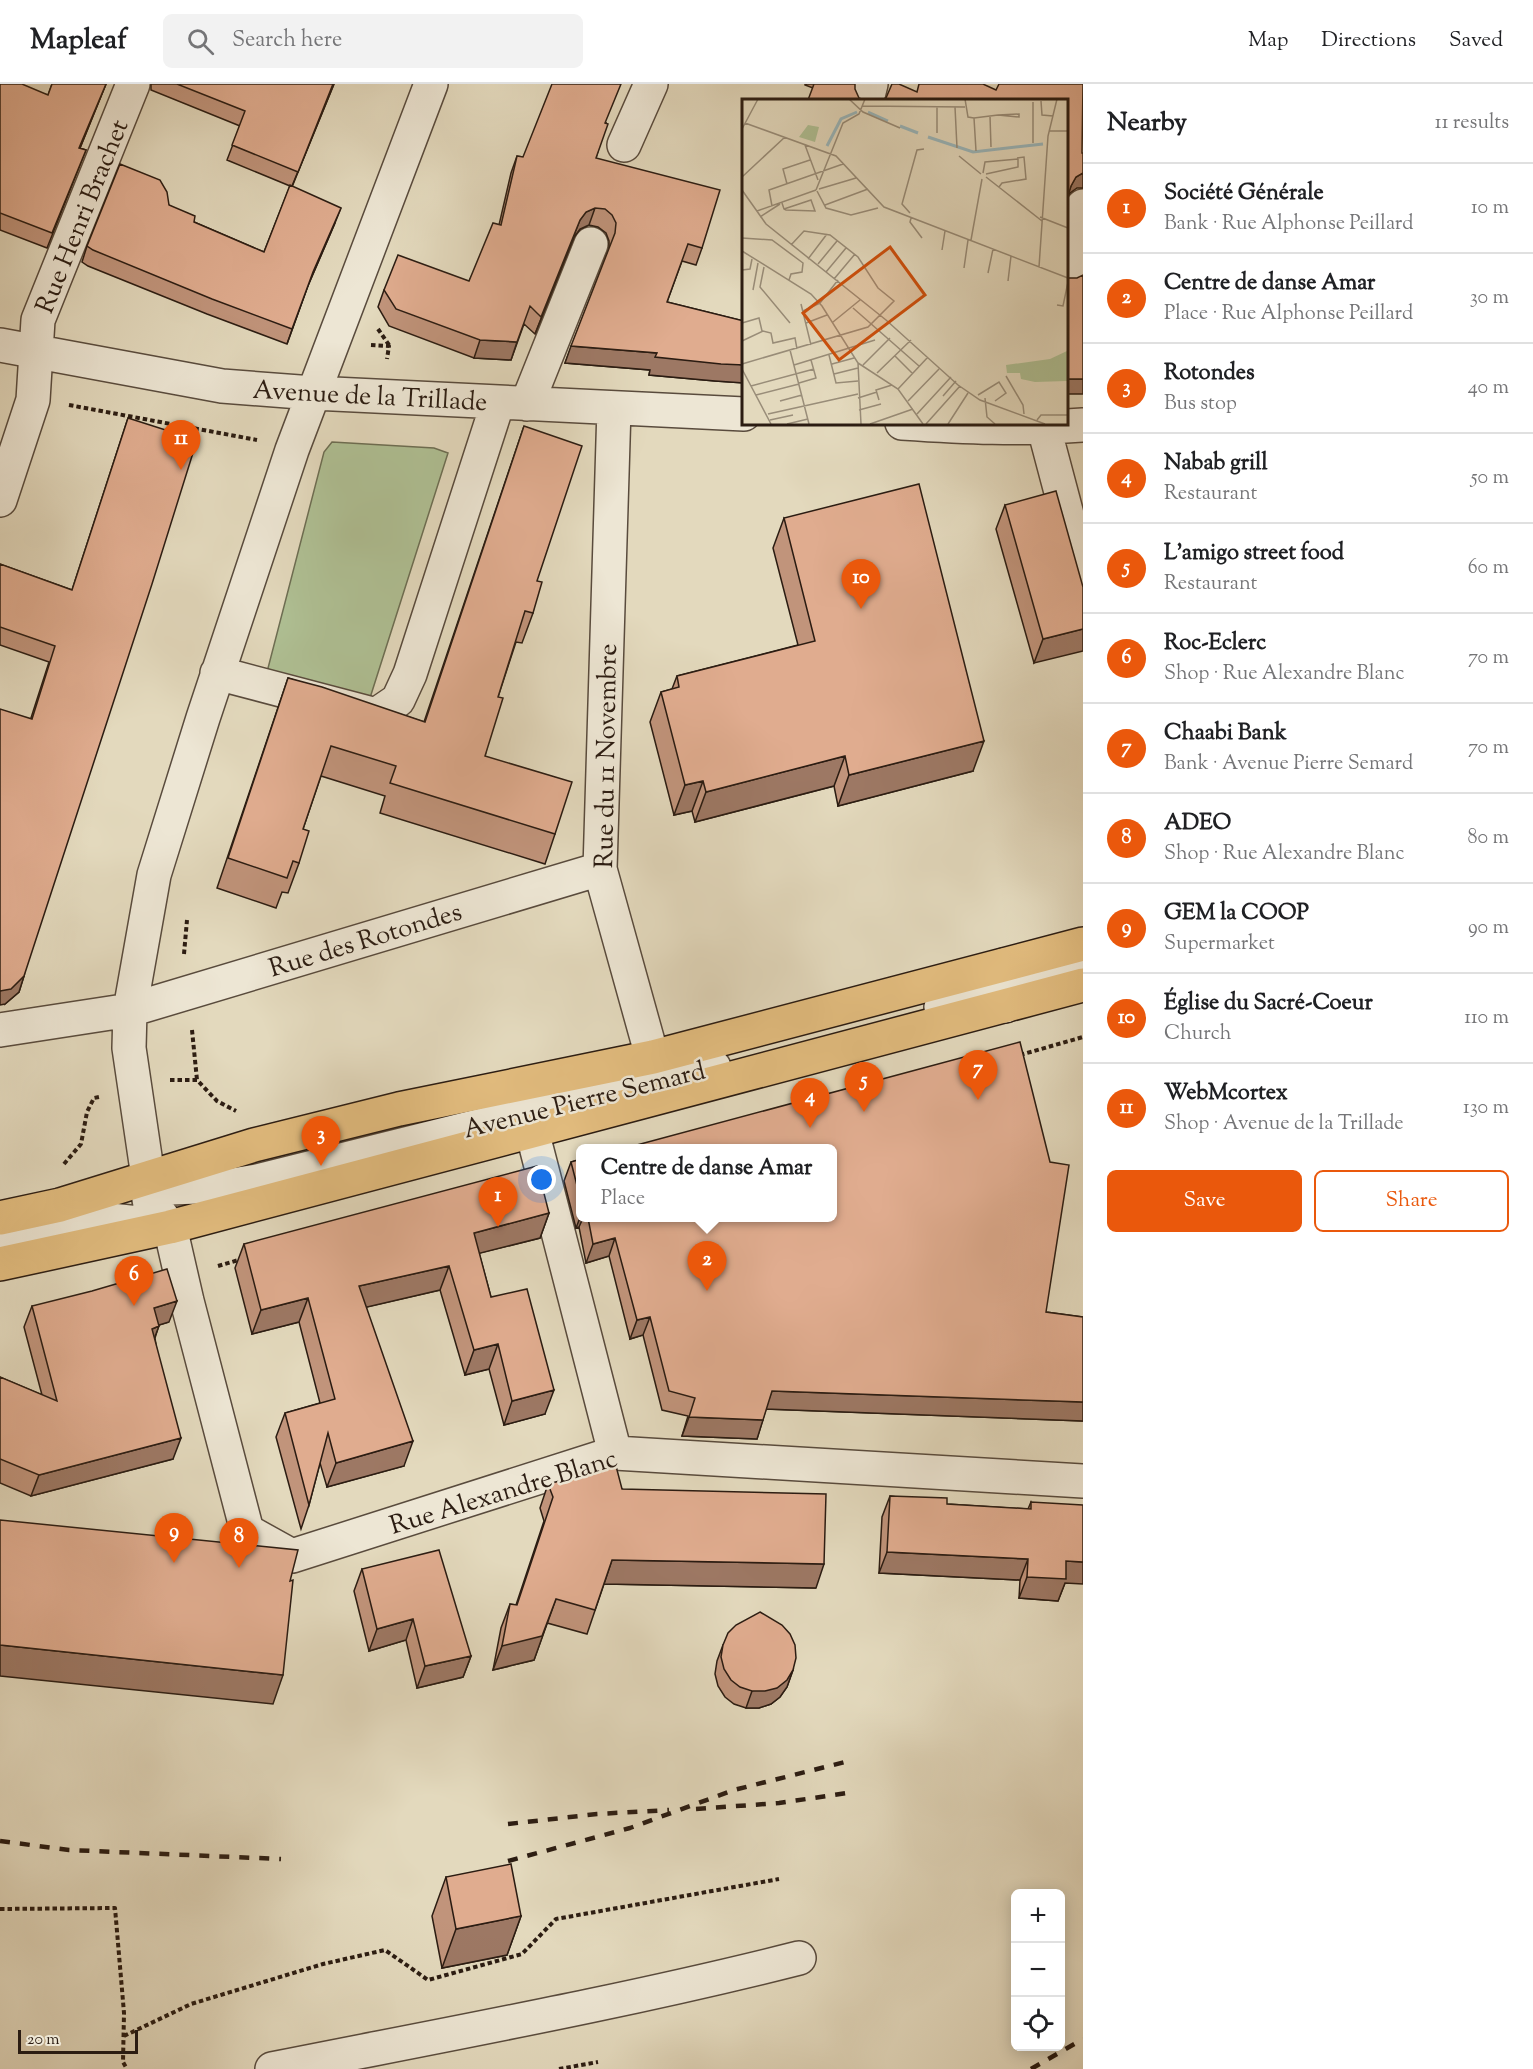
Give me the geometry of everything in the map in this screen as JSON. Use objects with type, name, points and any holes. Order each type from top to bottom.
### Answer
[{"type":"main road","name":"Avenue Pierre Semard","points":[[0,1264],[170,1227],[531,1131],[658,1078],[1004,965],[1083,944]]},
{"type":"main road","name":"Avenue Pierre Semard","points":[[0,1218],[60,1205],[254,1145],[399,1109],[658,1078],[1005,1006],[1083,985]]},
{"type":"street","name":"Rue Henri Brachet","points":[[0,500],[33,400],[38,320],[133,84]]},
{"type":"street","points":[[170,1227],[149,1200],[148,1177],[129,1048],[130,1010],[153,874],[292,450],[432,84]]},
{"type":"street","points":[[624,145],[651,84]]},
{"type":"street","points":[[867,99],[872,84]]},
{"type":"street","points":[[1068,268],[1083,206]]},
{"type":"street","points":[[217,673],[376,715],[398,700],[410,674],[513,403],[591,244]]},
{"type":"street","name":"Avenue de la Trillade","points":[[0,345],[222,386],[313,393],[742,414]]},
{"type":"street","name":"Rue du 11 Novembre","points":[[614,408],[600,869],[658,1078]]},
{"type":"street","points":[[918,424],[982,428],[1083,425]]},
{"type":"street","points":[[1035,427],[1083,575]]},
{"type":"street","name":"Rue des Rotondes","points":[[0,1030],[130,1010],[600,869]]},
{"type":"street","points":[[1005,1006],[1025,979],[1083,964]]},
{"type":"street","points":[[531,1131],[615,1453]]},
{"type":"street","name":"Avenue Pierre Semard","points":[[0,1236],[93,1218],[170,1227]]},
{"type":"street","name":"Rue Alexandre Blanc","points":[[170,1227],[247,1531],[292,1556],[615,1453],[1083,1481]]},
{"type":"street","points":[[272,2069],[584,2007],[725,1977],[799,1958]]},
{"type":"path","points":[[366,345],[389,346],[386,368]]},
{"type":"path","points":[[33,400],[266,442]]},
{"type":"path","points":[[187,912],[184,954],[197,1080]]},
{"type":"path","points":[[1011,1057],[1083,1037]]},
{"type":"path","points":[[124,2036],[191,2004],[323,1964],[385,1950],[428,1980],[522,1954],[556,1919],[779,1879]]},
{"type":"path","points":[[0,1909],[116,1908],[124,2036],[123,2062],[128,2069]]},
{"type":"path","points":[[559,2069],[598,2062]]},
{"type":"green space","points":[[332,442],[434,448],[448,453],[369,701],[267,672],[324,452]]},
{"type":"building","points":[[0,84],[22,84],[48,95],[52,84],[106,84],[79,148],[86,150],[52,233],[0,213]]},
{"type":"building","points":[[177,84],[333,84],[298,172],[232,145],[245,111]]},
{"type":"building","points":[[552,84],[621,84],[605,123],[608,124],[596,158],[720,190],[702,248],[688,244],[667,302],[742,321],[742,365],[655,357],[657,353],[571,346],[615,233],[616,223],[605,209],[595,208],[586,212],[580,220],[541,317],[530,306],[517,342],[480,340],[396,309],[384,290],[398,255],[469,281],[493,223],[501,225],[517,156],[523,157]]},
{"type":"building","points":[[814,84],[855,84],[855,89],[862,99],[808,99]]},
{"type":"building","points":[[892,84],[899,84],[917,92],[919,84],[983,84],[996,90],[999,84],[1083,84],[1083,173],[1076,177],[1068,196],[1068,99],[884,99]]},
{"type":"building","points":[[120,164],[160,180],[167,192],[169,205],[195,216],[194,222],[264,252],[290,185],[341,208],[313,272],[292,329],[212,299],[87,246]]},
{"type":"building","points":[[1083,275],[1083,379],[1068,379],[1068,278]]},
{"type":"building","points":[[128,418],[197,440],[24,976],[11,989],[0,991],[0,709],[32,719],[55,646],[0,627],[0,564],[72,590]]},
{"type":"building","points":[[524,426],[582,446],[537,581],[542,582],[533,613],[525,611],[498,697],[503,698],[485,756],[572,782],[555,834],[390,783],[396,766],[331,746],[303,829],[309,831],[299,863],[293,861],[287,878],[228,858],[288,678],[322,687],[425,722]]},
{"type":"building","points":[[919,484],[984,741],[849,775],[845,756],[706,792],[703,781],[685,785],[661,692],[679,687],[677,676],[815,641],[784,518]]},
{"type":"building","points":[[1056,491],[1083,587],[1083,629],[1043,639],[1005,505]]},
{"type":"building","points":[[1020,1042],[1050,1162],[1069,1165],[1046,1312],[1083,1317],[1083,1402],[772,1391],[763,1420],[689,1417],[695,1398],[669,1391],[650,1317],[637,1320],[615,1238],[593,1244],[589,1222],[837,1222],[837,1144],[641,1144]]},
{"type":"building","points":[[576,1160],[576,1182],[571,1162]]},
{"type":"building","points":[[537,1166],[549,1213],[474,1233],[491,1297],[527,1289],[554,1390],[512,1401],[498,1344],[474,1350],[449,1266],[359,1286],[413,1441],[336,1463],[328,1433],[309,1505],[285,1413],[335,1399],[308,1298],[261,1310],[244,1244]]},
{"type":"building","points":[[167,1269],[177,1301],[154,1308],[159,1326],[152,1329],[181,1438],[39,1475],[0,1459],[0,1377],[57,1401],[32,1306]]},
{"type":"building","points":[[616,1466],[622,1489],[826,1494],[824,1564],[612,1560],[595,1610],[556,1599],[542,1636],[502,1646],[510,1604],[517,1605],[553,1497],[548,1484]]},
{"type":"building","points":[[890,1496],[947,1498],[947,1504],[1031,1509],[1031,1502],[1083,1505],[1083,1562],[1066,1561],[1066,1579],[1027,1577],[1028,1559],[887,1552]]},
{"type":"building","points":[[0,1520],[298,1550],[290,1581],[293,1580],[283,1675],[0,1645]]},
{"type":"building","points":[[439,1550],[471,1656],[425,1666],[413,1619],[377,1629],[362,1569]]},
{"type":"building","points":[[760,1612],[782,1625],[790,1634],[795,1645],[796,1658],[787,1680],[777,1688],[752,1691],[740,1687],[731,1680],[724,1669],[721,1657],[728,1633],[736,1625]]},
{"type":"building","points":[[511,1864],[521,1916],[456,1929],[446,1877]]},
{"type":"railway","points":[[508,1861],[630,1828],[734,1790],[849,1761]]},
{"type":"railway","points":[[696,1809],[779,1803],[854,1792]]},
{"type":"railway","points":[[508,1824],[597,1814],[669,1810]]},
{"type":"railway","points":[[0,1841],[69,1850],[281,1859]]},
{"type":"railway","points":[[1031,2069],[1083,2039]]},
{"type":"place","name":"WebMcortex","points":[[181,470]]},
{"type":"place","name":"Église du Sacré-Coeur","points":[[861,609]]},
{"type":"place","name":"Chaabi Bank","points":[[978,1100]]},
{"type":"place","name":"L'amigo street food","points":[[864,1112]]},
{"type":"place","name":"Nabab grill","points":[[810,1128]]},
{"type":"place","name":"Rotondes","points":[[321,1166]]},
{"type":"place","name":"Société Générale","points":[[498,1227]]},
{"type":"place","name":"Centre de danse Amar","points":[[707,1291]]},
{"type":"place","name":"Roc-Eclerc","points":[[134,1306]]},
{"type":"place","name":"GEM la COOP","points":[[174,1563]]},
{"type":"place","name":"ADEO","points":[[239,1568]]}]
